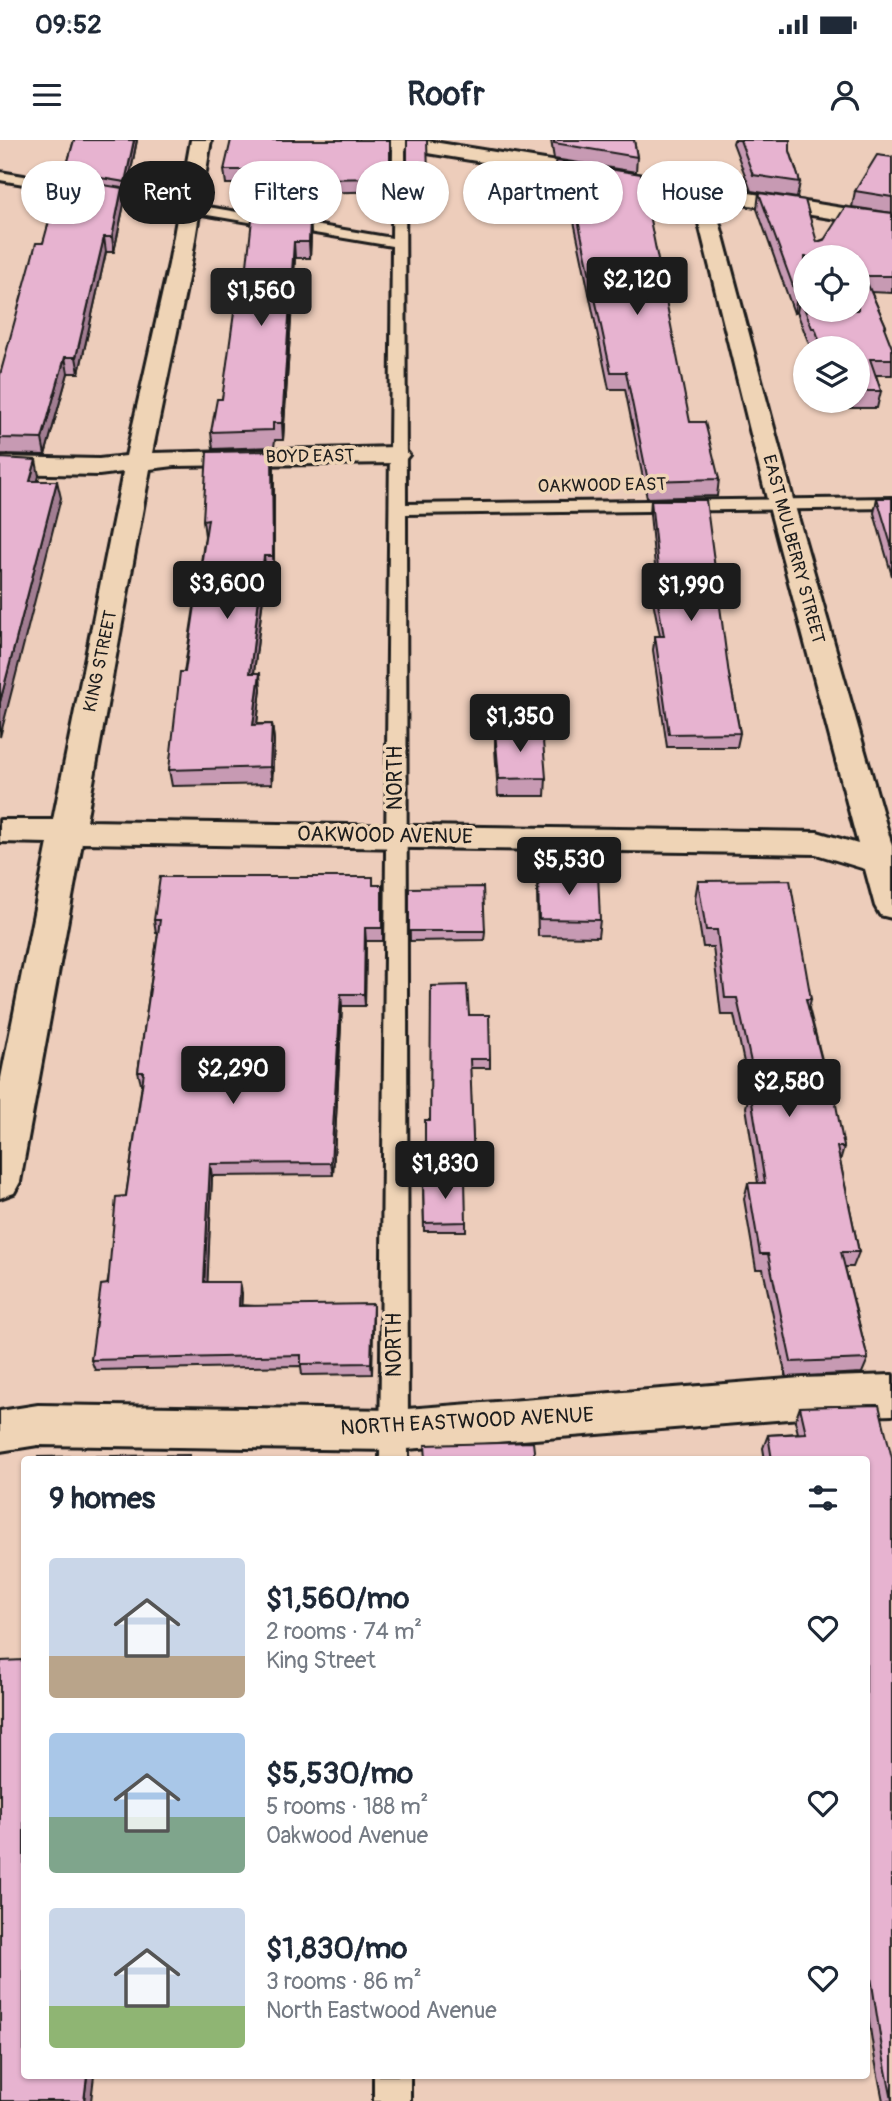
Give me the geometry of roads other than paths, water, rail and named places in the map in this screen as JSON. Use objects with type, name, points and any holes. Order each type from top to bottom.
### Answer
[{"type":"street","name":"KING STREET","points":[[198,161],[201,140]]},
{"type":"street","points":[[390,140],[637,181]]},
{"type":"street","points":[[747,198],[892,222]]},
{"type":"street","name":"KING STREET","points":[[0,1182],[149,404],[187,224]]},
{"type":"street","name":"EAST MULBERRY STREET","points":[[709,224],[781,503],[886,863],[892,906]]},
{"type":"street","name":"BOYD EAST","points":[[0,465],[99,467],[174,458],[396,455]]},
{"type":"street","name":"OAKWOOD AVENUE","points":[[0,831],[817,843],[886,863]]},
{"type":"street","name":"NORTH EASTWOOD AVENUE","points":[[0,1431],[38,1424],[394,1445],[801,1398],[892,1395]]},
{"type":"lane","name":"NORTH","points":[[390,140],[399,149],[394,1445]]},
{"type":"lane","points":[[0,176],[119,197]]},
{"type":"lane","points":[[215,214],[398,243]]},
{"type":"lane","name":"OAKWOOD EAST","points":[[396,509],[892,503]]},
{"type":"lane","points":[[392,2079],[392,2101]]}]
